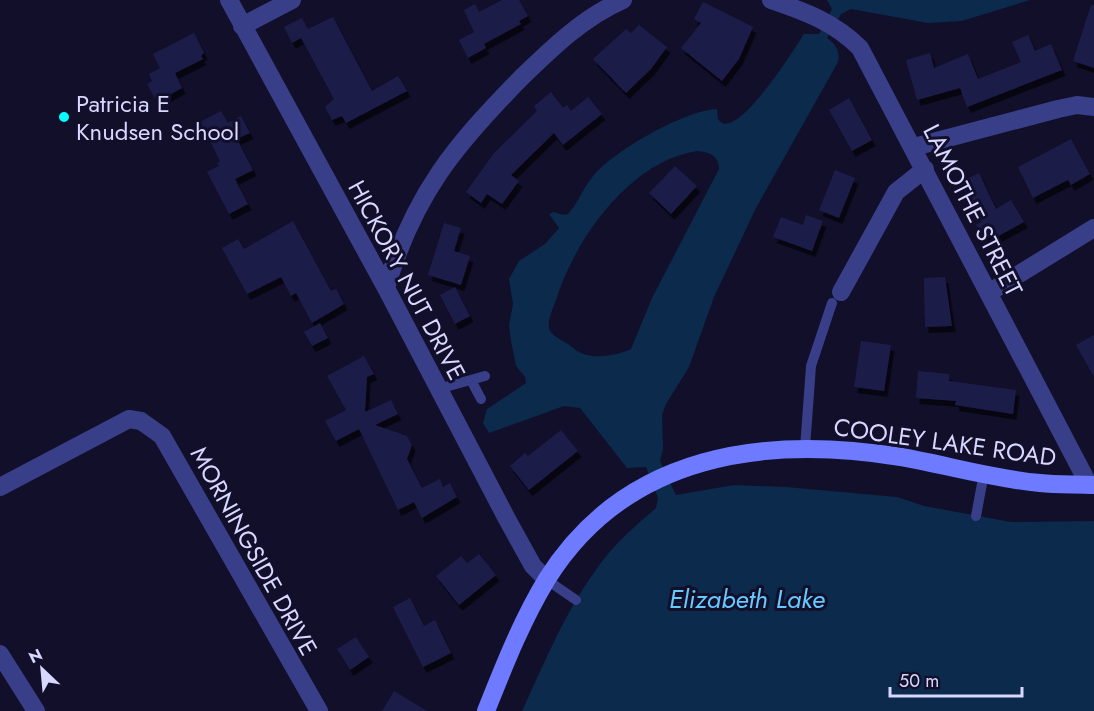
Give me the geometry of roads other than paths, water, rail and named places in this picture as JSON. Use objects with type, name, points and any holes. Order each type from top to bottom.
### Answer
[{"type":"main road","name":"COOLEY LAKE ROAD","points":[[486,711],[511,650],[547,580],[586,530],[614,506],[644,486],[672,472],[718,457],[762,450],[805,448],[902,457],[1039,483],[1092,485]]},
{"type":"street","name":"HICKORY NUT DRIVE","points":[[229,0],[386,288],[528,556],[547,580]]},
{"type":"street","points":[[242,26],[292,0]]},
{"type":"street","points":[[386,288],[398,250],[419,203],[452,152],[518,81],[574,28],[605,8],[623,0]]},
{"type":"street","name":"LAMOTHE STREET","points":[[771,0],[829,23],[860,48],[1092,485]]},
{"type":"street","points":[[914,147],[1058,109],[1077,105],[1094,107]]},
{"type":"street","points":[[836,298],[896,192],[925,169]]},
{"type":"street","points":[[990,292],[1094,228]]},
{"type":"street","name":"MORNINGSIDE DRIVE","points":[[0,487],[114,424],[129,419],[141,422],[162,436],[319,711]]},
{"type":"street","points":[[0,654],[36,711]]},
{"type":"lane","points":[[805,448],[811,366],[836,298]]},
{"type":"lane","points":[[438,389],[485,376]]},
{"type":"lane","points":[[471,380],[481,399]]},
{"type":"lane","points":[[976,516],[984,473]]},
{"type":"lane","points":[[547,580],[576,600]]},
{"type":"water","name":"Elizabeth Lake","points":[[827,0],[1030,0],[962,21],[928,23],[851,9],[841,14],[827,38],[837,48],[838,62],[756,208],[714,297],[689,367],[666,404],[662,415],[663,449],[660,461],[676,495],[734,485],[786,487],[897,497],[924,506],[1011,522],[1094,521],[1094,711],[522,711],[555,640],[584,587],[616,545],[656,508],[658,498],[646,467],[627,468],[580,408],[564,406],[489,433],[483,423],[487,409],[526,383],[525,377],[516,366],[511,341],[509,325],[513,304],[509,279],[519,261],[545,244],[559,228],[549,214],[554,212],[568,214],[591,179],[614,157],[668,125],[703,111],[717,109],[718,119],[726,124],[737,119],[764,92],[804,34],[819,34],[832,9]],"holes":[[[697,151],[715,158],[719,169],[652,298],[631,349],[608,356],[592,356],[578,351],[554,336],[550,331],[549,320],[565,276],[591,229],[608,206],[628,186],[649,170],[672,158]]]},
{"type":"place","name":"Patricia E Knudsen School","points":[[64,117]]}]
